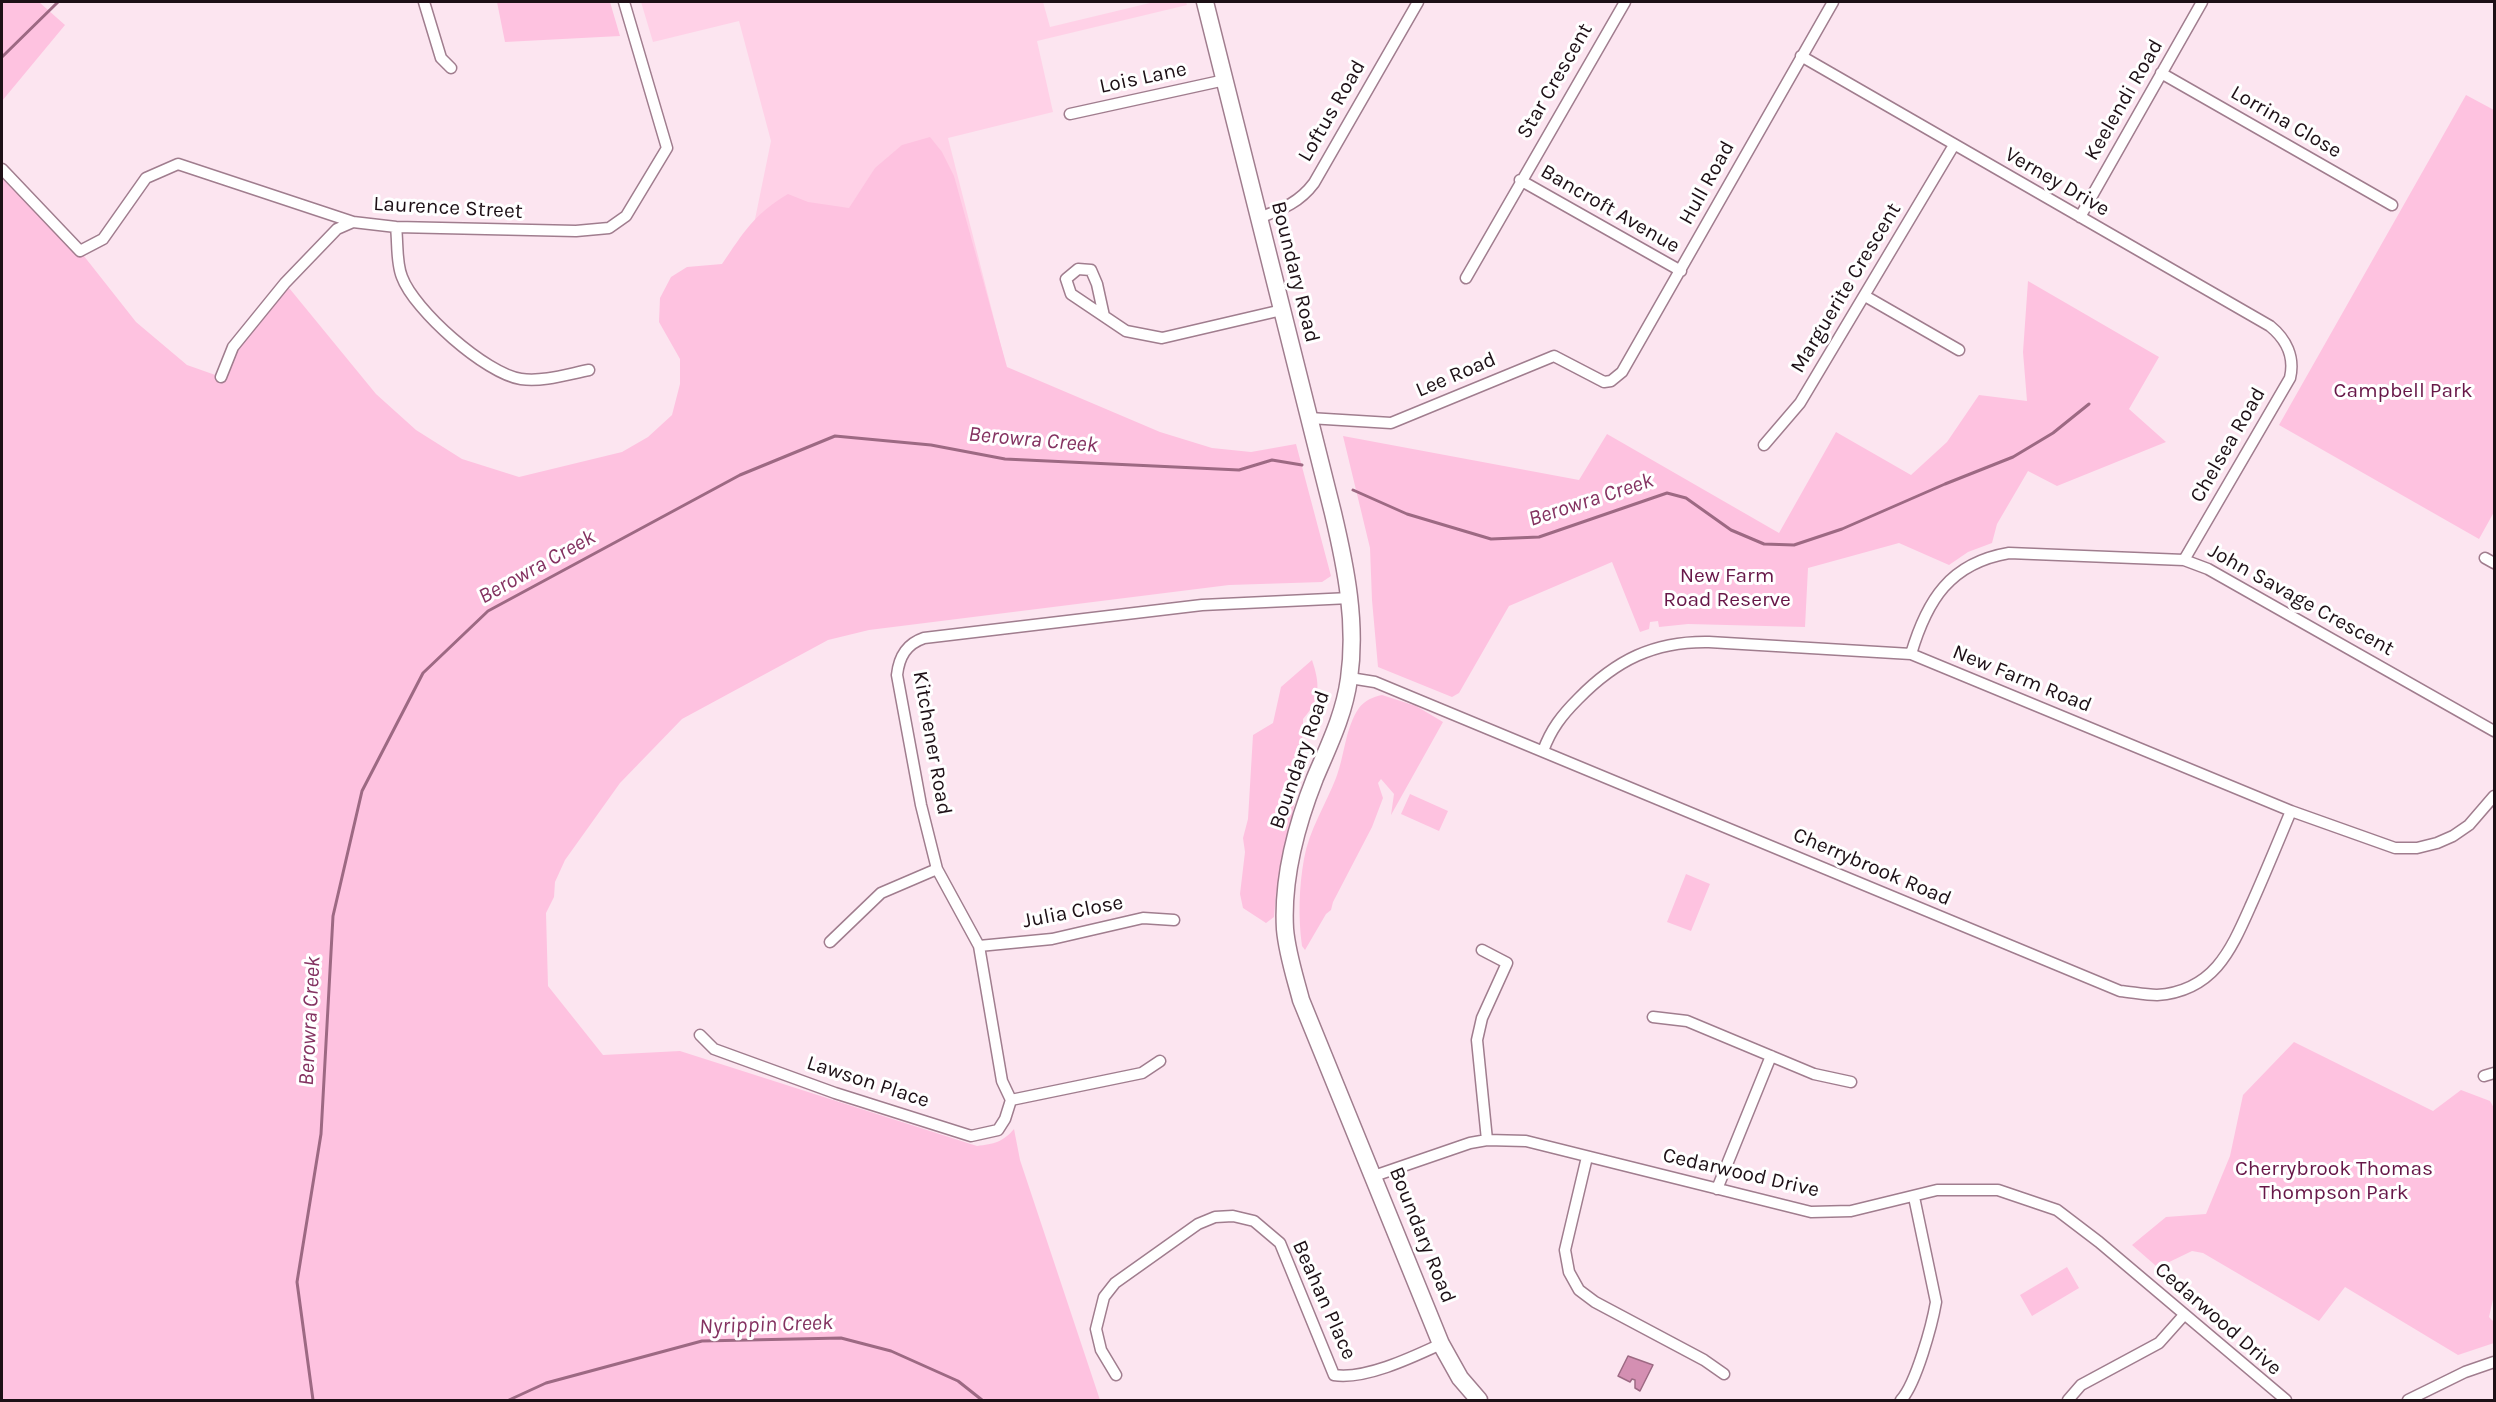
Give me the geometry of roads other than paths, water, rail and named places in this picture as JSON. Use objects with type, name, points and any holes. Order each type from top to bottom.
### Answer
[{"type":"main road","name":"Boundary Road","points":[[1205,2],[1345,564],[1352,619],[1350,678],[1335,734],[1315,779],[1290,860],[1284,895],[1286,931],[1300,1000],[1441,1344],[1460,1378],[1479,1401]]},
{"type":"street","points":[[424,2],[441,58],[451,68]]},
{"type":"street","name":"Laurence Street","points":[[2,169],[80,251],[103,239],[146,178],[178,164],[353,222],[396,227],[576,231],[609,228],[626,216],[667,148],[624,2]]},
{"type":"street","name":"Loftus Road","points":[[1259,218],[1289,207],[1309,189],[1418,2]]},
{"type":"street","name":"Star Crescent","points":[[1466,278],[1520,180],[1624,2]]},
{"type":"street","name":"Hull Road","points":[[1611,381],[1622,372],[1833,2]]},
{"type":"street","name":"Keelendi Road","points":[[2079,217],[2202,2]]},
{"type":"street","name":"Verney Drive","points":[[1801,56],[2270,326],[2288,347]]},
{"type":"street","name":"Lorrina Close","points":[[2161,73],[2392,205]]},
{"type":"street","name":"Lois Lane","points":[[1070,114],[1225,80]]},
{"type":"street","name":"Marguerite Crescent","points":[[1764,445],[1800,403],[1953,145]]},
{"type":"street","name":"Bancroft Avenue","points":[[1520,180],[1681,271]]},
{"type":"street","points":[[221,377],[233,347],[285,283],[336,229],[353,222]]},
{"type":"street","points":[[396,227],[401,275],[416,304],[447,333],[494,368],[521,379],[542,379],[590,370]]},
{"type":"street","points":[[1104,316],[1097,284],[1091,270],[1078,269],[1066,279],[1071,294],[1126,331],[1162,338],[1282,310]]},
{"type":"street","points":[[1865,296],[1959,350]]},
{"type":"street","name":"Chelsea Road","points":[[2184,560],[2290,378],[2292,360],[2288,347]]},
{"type":"street","name":"Lee Road","points":[[1309,418],[1391,423],[1554,356],[1600,380],[1611,381]]},
{"type":"street","name":"John Savage Crescent","points":[[1911,654],[1920,625],[1946,583],[1957,573],[1987,557],[2009,553],[2184,560],[2208,569],[2494,731]]},
{"type":"street","name":"Kitchener Road","points":[[1011,1100],[1002,1081],[979,946],[937,869],[921,806],[897,675],[898,663],[903,653],[915,641],[1202,605],[1350,598]]},
{"type":"street","name":"New Farm Road","points":[[1543,751],[1553,727],[1561,717],[1599,679],[1626,661],[1658,648],[1692,642],[1709,642],[1911,654],[2291,811],[2395,848],[2417,848],[2453,836],[2469,825],[2494,796]]},
{"type":"street","name":"Cherrybrook Road","points":[[1350,678],[1375,682],[2120,991],[2155,995],[2173,992],[2192,986],[2213,973],[2235,941],[2291,811]]},
{"type":"street","points":[[830,942],[880,893],[937,869]]},
{"type":"street","name":"Julia Close","points":[[979,946],[1052,939],[1143,918],[1173,920]]},
{"type":"street","points":[[1482,950],[1508,963],[1482,1018],[1477,1040],[1487,1140]]},
{"type":"street","points":[[1653,1017],[1687,1021],[1814,1074],[1851,1082]]},
{"type":"street","name":"Lawson Place","points":[[700,1035],[714,1049],[835,1093],[971,1136],[998,1130],[1005,1119],[1011,1100]]},
{"type":"street","points":[[1717,1189],[1771,1056]]},
{"type":"street","points":[[1011,1100],[1142,1073],[1161,1061]]},
{"type":"street","name":"Cedarwood Drive","points":[[1374,1176],[1452,1147],[1487,1140],[1526,1141],[1811,1212],[1851,1211],[1937,1190],[1998,1190],[2057,1210],[2099,1242],[2286,1401]]},
{"type":"street","points":[[1587,1157],[1565,1250],[1569,1272],[1579,1290],[1595,1302],[1704,1360],[1724,1374]]},
{"type":"street","points":[[1901,1401],[1906,1395],[1917,1365],[1933,1319],[1936,1302],[1914,1197]]},
{"type":"street","name":"Beahan Place","points":[[1116,1375],[1101,1350],[1096,1329],[1098,1315],[1110,1288],[1198,1224],[1215,1217],[1233,1216],[1254,1221],[1280,1243],[1334,1375],[1346,1377],[1402,1362],[1441,1344]]},
{"type":"street","points":[[2068,1401],[2081,1385],[2159,1343],[2184,1316]]},
{"type":"street","points":[[2408,1401],[2465,1372],[2494,1362]]},
{"type":"waterway","points":[[2,57],[58,2]]},
{"type":"waterway","name":"Berowra Creek","points":[[1353,490],[1407,514],[1491,539],[1539,537],[1667,493],[1686,498],[1731,530],[1764,544],[1794,545],[1842,529],[2013,457],[2053,433],[2089,404]]},
{"type":"waterway","name":"Berowra Creek","points":[[313,1400],[297,1282],[321,1134],[333,916],[362,791],[423,673],[488,611],[740,475],[835,436],[931,445],[1005,459],[1239,470],[1272,460],[1302,465]]},
{"type":"waterway","name":"Nyrippin Creek","points":[[509,1400],[546,1383],[702,1341],[841,1338],[891,1351],[958,1381],[982,1400]]},
{"type":"park label","name":"Campbell Park","points":[[2403,391]]},
{"type":"park label","name":"New Farm Road Reserve","points":[[1727,588]]},
{"type":"park label","name":"Cherrybrook Thomas Thompson Park","points":[[2334,1181]]}]
